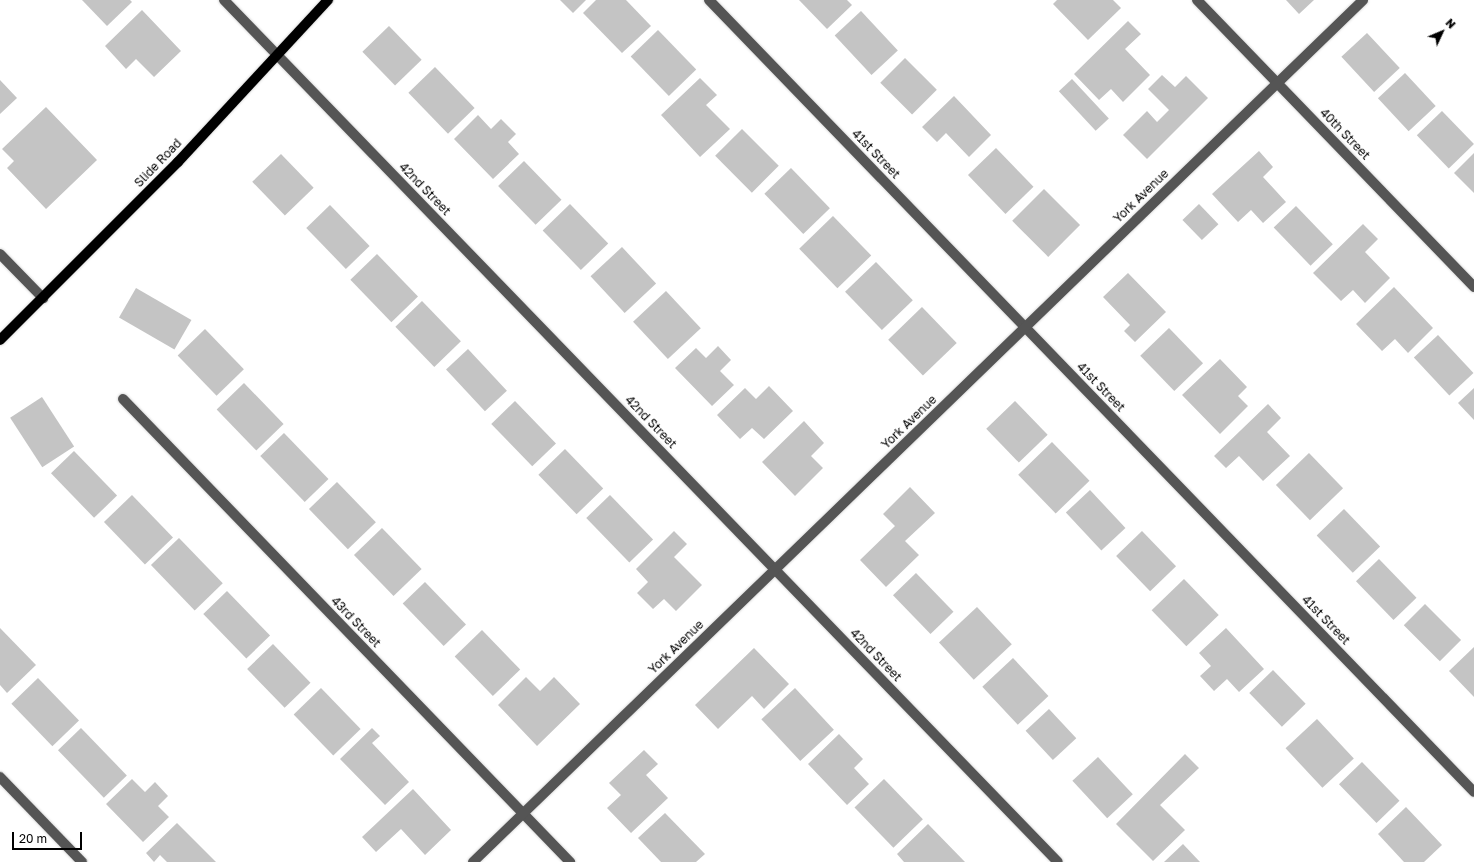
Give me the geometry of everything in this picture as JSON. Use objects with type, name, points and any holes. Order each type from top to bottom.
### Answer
[{"type":"main road","name":"Slide Road","points":[[0,340],[178,162],[328,0]]},
{"type":"street","name":"42nd Street","points":[[224,0],[1058,862]]},
{"type":"street","name":"41st Street","points":[[709,0],[1474,792]]},
{"type":"street","name":"40th Street","points":[[1197,0],[1474,287]]},
{"type":"street","name":"York Avenue","points":[[473,862],[1363,0]]},
{"type":"street","points":[[0,254],[43,298]]},
{"type":"street","name":"43rd Street","points":[[123,399],[570,862]]},
{"type":"street","points":[[0,777],[82,862]]},
{"type":"building","points":[[82,0],[130,0],[132,2],[107,26]]},
{"type":"building","points":[[560,0],[586,0],[573,13]]},
{"type":"building","points":[[596,0],[626,0],[651,26],[622,53],[583,13]]},
{"type":"building","points":[[799,0],[847,0],[852,5],[827,29]]},
{"type":"building","points":[[1057,0],[1113,0],[1121,8],[1088,40],[1053,4]]},
{"type":"building","points":[[1286,0],[1314,0],[1299,14]]},
{"type":"building","points":[[142,10],[181,51],[154,77],[136,59],[126,69],[105,46]]},
{"type":"building","points":[[861,11],[898,50],[871,75],[835,36]]},
{"type":"building","points":[[1128,21],[1141,34],[1125,49],[1150,75],[1123,102],[1111,89],[1099,100],[1074,74]]},
{"type":"building","points":[[389,26],[422,60],[395,86],[362,52]]},
{"type":"building","points":[[658,30],[696,70],[669,96],[631,56]]},
{"type":"building","points":[[1367,33],[1400,68],[1374,92],[1341,57]]},
{"type":"building","points":[[905,58],[937,90],[912,115],[880,83]]},
{"type":"building","points":[[435,67],[475,108],[448,134],[408,93]]},
{"type":"building","points":[[1405,73],[1436,106],[1409,131],[1378,98]]},
{"type":"building","points":[[1162,75],[1175,87],[1186,76],[1208,98],[1147,159],[1123,135],[1147,111],[1157,122],[1169,110],[1148,89]]},
{"type":"building","points":[[700,78],[717,95],[706,105],[730,129],[700,157],[661,115]]},
{"type":"building","points":[[1072,79],[1109,118],[1096,131],[1059,91]]},
{"type":"building","points":[[0,80],[17,98],[0,114]]},
{"type":"building","points":[[954,96],[991,135],[969,157],[946,133],[937,142],[922,127]]},
{"type":"building","points":[[46,107],[97,160],[46,209],[7,168],[14,161],[2,149]]},
{"type":"building","points":[[1442,111],[1474,144],[1449,168],[1417,135]]},
{"type":"building","points":[[478,115],[491,129],[501,119],[516,134],[508,142],[519,154],[493,179],[454,139]]},
{"type":"building","points":[[742,129],[779,166],[752,193],[715,156]]},
{"type":"building","points":[[996,148],[1034,187],[1005,214],[968,175]]},
{"type":"building","points":[[1259,151],[1273,167],[1263,177],[1286,202],[1263,223],[1251,210],[1238,222],[1212,194]]},
{"type":"building","points":[[1474,153],[1474,193],[1454,173]]},
{"type":"building","points":[[281,154],[314,188],[285,216],[252,182]]},
{"type":"building","points":[[524,161],[562,200],[536,225],[498,186]]},
{"type":"building","points":[[791,168],[830,208],[803,234],[764,194]]},
{"type":"building","points":[[1044,189],[1080,225],[1048,257],[1012,221]]},
{"type":"building","points":[[570,204],[608,244],[581,270],[543,230]]},
{"type":"building","points":[[1199,204],[1218,224],[1202,240],[1182,220]]},
{"type":"building","points":[[330,205],[370,246],[346,269],[306,228]]},
{"type":"building","points":[[1296,206],[1333,244],[1311,266],[1274,228]]},
{"type":"building","points":[[833,216],[871,256],[837,288],[799,249]]},
{"type":"building","points":[[1363,224],[1378,239],[1365,252],[1390,278],[1365,303],[1353,290],[1341,301],[1313,273]]},
{"type":"building","points":[[622,247],[656,284],[625,313],[591,276]]},
{"type":"building","points":[[377,254],[418,296],[391,322],[350,280]]},
{"type":"building","points":[[876,262],[913,300],[882,330],[845,292]]},
{"type":"building","points":[[1128,273],[1166,312],[1135,342],[1124,331],[1130,325],[1103,297]]},
{"type":"building","points":[[1394,287],[1433,328],[1408,353],[1395,339],[1382,351],[1356,324]]},
{"type":"building","points":[[136,288],[191,320],[174,349],[119,317]]},
{"type":"building","points":[[666,291],[701,328],[668,359],[633,322]]},
{"type":"building","points":[[422,301],[461,341],[434,367],[395,327]]},
{"type":"building","points":[[922,307],[957,343],[923,376],[888,340]]},
{"type":"building","points":[[1169,328],[1203,363],[1174,391],[1140,356]]},
{"type":"building","points":[[205,329],[244,369],[217,396],[178,355]]},
{"type":"building","points":[[1438,335],[1473,373],[1449,396],[1414,358]]},
{"type":"building","points":[[718,346],[731,360],[720,371],[734,385],[712,406],[675,368],[696,348],[706,358]]},
{"type":"building","points":[[468,349],[507,391],[485,411],[446,369]]},
{"type":"building","points":[[1220,359],[1247,387],[1238,396],[1248,406],[1220,434],[1182,395]]},
{"type":"building","points":[[244,383],[284,424],[256,450],[217,409]]},
{"type":"building","points":[[769,386],[793,411],[764,439],[752,428],[740,439],[717,415],[745,388],[756,399]]},
{"type":"building","points":[[1474,388],[1474,420],[1458,403]]},
{"type":"building","points":[[42,397],[74,446],[42,467],[10,418]]},
{"type":"building","points":[[515,401],[556,443],[532,466],[491,424]]},
{"type":"building","points":[[1015,401],[1048,435],[1019,463],[986,429]]},
{"type":"building","points":[[1268,404],[1281,418],[1267,432],[1290,456],[1263,481],[1239,456],[1226,468],[1214,456]]},
{"type":"building","points":[[804,421],[824,443],[811,456],[823,468],[795,496],[762,462]]},
{"type":"building","points":[[284,433],[328,479],[305,502],[260,456]]},
{"type":"building","points":[[1052,442],[1090,481],[1056,513],[1018,475]]},
{"type":"building","points":[[565,449],[603,489],[577,514],[538,475]]},
{"type":"building","points":[[74,451],[117,496],[94,518],[51,473]]},
{"type":"building","points":[[1309,453],[1343,488],[1310,520],[1276,485]]},
{"type":"building","points":[[337,482],[376,522],[348,549],[309,509]]},
{"type":"building","points":[[910,487],[935,513],[905,541],[919,555],[886,587],[860,560],[895,526],[883,514]]},
{"type":"building","points":[[1090,490],[1125,528],[1101,551],[1066,513]]},
{"type":"building","points":[[132,495],[173,537],[145,565],[104,522]]},
{"type":"building","points":[[610,495],[653,540],[629,563],[586,518]]},
{"type":"building","points":[[1344,509],[1380,546],[1353,573],[1317,535]]},
{"type":"building","points":[[382,528],[422,569],[394,596],[354,555]]},
{"type":"building","points":[[674,531],[687,544],[674,557],[702,585],[676,611],[664,599],[653,609],[637,593],[648,582],[636,569]]},
{"type":"building","points":[[1142,531],[1176,566],[1150,591],[1116,556]]},
{"type":"building","points":[[179,538],[223,583],[195,610],[151,565]]},
{"type":"building","points":[[1379,559],[1417,598],[1393,620],[1356,581]]},
{"type":"building","points":[[916,573],[954,612],[930,634],[893,595]]},
{"type":"building","points":[[1184,579],[1219,615],[1186,646],[1152,610]]},
{"type":"building","points":[[425,582],[466,624],[444,646],[403,604]]},
{"type":"building","points":[[227,591],[270,636],[246,659],[203,614]]},
{"type":"building","points":[[1425,604],[1461,640],[1440,661],[1404,625]]},
{"type":"building","points":[[977,607],[1012,644],[974,680],[939,642]]},
{"type":"building","points":[[0,628],[36,665],[7,693],[0,685]]},
{"type":"building","points":[[1226,628],[1264,669],[1239,692],[1227,679],[1214,691],[1200,676],[1211,666],[1199,653]]},
{"type":"building","points":[[482,630],[520,670],[493,696],[455,656]]},
{"type":"building","points":[[273,644],[311,683],[285,708],[247,669]]},
{"type":"building","points":[[1474,647],[1474,697],[1449,671]]},
{"type":"building","points":[[754,648],[789,684],[764,709],[752,696],[718,729],[695,705]]},
{"type":"building","points":[[1013,658],[1048,696],[1018,725],[982,687]]},
{"type":"building","points":[[1273,670],[1306,704],[1282,727],[1249,693]]},
{"type":"building","points":[[526,677],[540,691],[554,677],[580,704],[537,746],[498,705]]},
{"type":"building","points":[[38,678],[79,720],[52,746],[11,704]]},
{"type":"building","points":[[321,688],[361,729],[333,755],[294,714]]},
{"type":"building","points":[[795,688],[834,730],[800,761],[761,719]]},
{"type":"building","points":[[1049,709],[1076,738],[1053,760],[1026,731]]},
{"type":"building","points":[[1317,719],[1354,758],[1322,788],[1286,748]]},
{"type":"building","points":[[81,728],[127,775],[104,798],[58,750]]},
{"type":"building","points":[[372,728],[380,736],[372,743],[409,782],[385,805],[340,759]]},
{"type":"building","points":[[839,734],[863,759],[854,768],[869,784],[847,805],[808,764]]},
{"type":"building","points":[[644,750],[658,764],[646,775],[668,798],[631,833],[607,808],[621,795],[609,783]]},
{"type":"building","points":[[1185,754],[1199,768],[1160,805],[1185,830],[1153,861],[1116,824]]},
{"type":"building","points":[[1098,757],[1133,794],[1107,818],[1072,781]]},
{"type":"building","points":[[1362,762],[1400,801],[1376,823],[1339,784]]},
{"type":"building","points":[[132,779],[145,792],[155,782],[168,796],[158,806],[169,817],[143,842],[106,804]]},
{"type":"building","points":[[884,779],[923,819],[893,848],[855,807]]},
{"type":"building","points":[[413,789],[451,830],[425,855],[401,829],[376,852],[362,837]]},
{"type":"building","points":[[1406,807],[1442,845],[1424,862],[1404,862],[1378,834]]},
{"type":"building","points":[[665,813],[705,854],[696,862],[661,862],[638,838]]},
{"type":"building","points":[[177,823],[216,862],[167,862],[160,855],[154,862],[146,853]]},
{"type":"building","points":[[928,824],[965,862],[904,862],[897,854]]},
{"type":"building","points":[[1183,844],[1200,862],[1164,862]]}]
